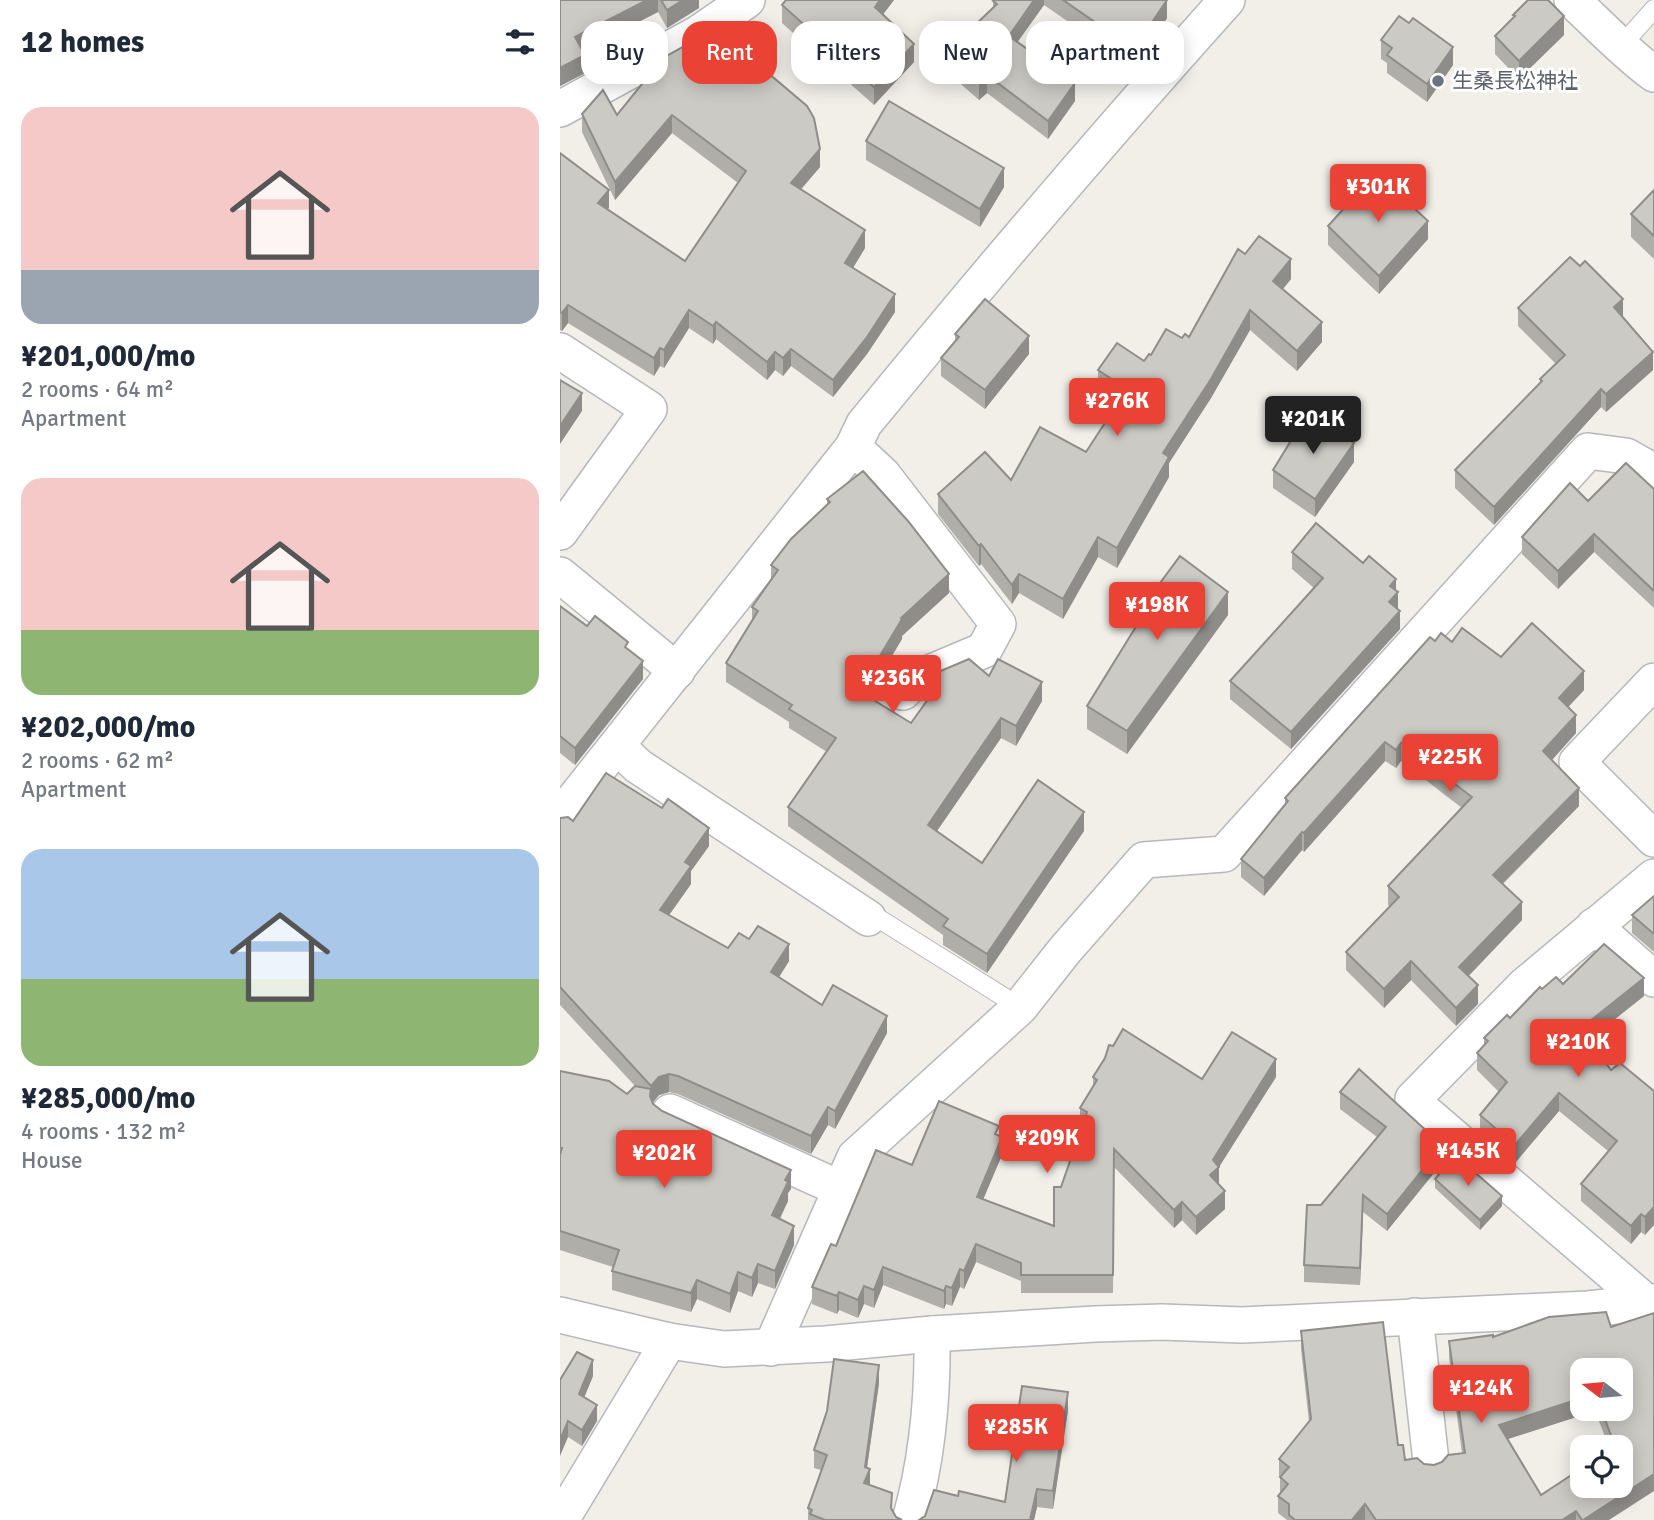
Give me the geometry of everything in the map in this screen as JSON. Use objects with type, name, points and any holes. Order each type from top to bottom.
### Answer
[{"type":"street","points":[[560,109],[699,33],[747,0]]},
{"type":"street","points":[[560,817],[853,447],[864,424],[974,289],[1227,0]]},
{"type":"street","points":[[1572,0],[1621,46],[1625,53],[1654,74]]},
{"type":"street","points":[[560,351],[649,409],[560,532]]},
{"type":"street","points":[[853,447],[883,474],[998,624],[984,650],[913,680],[903,692]]},
{"type":"street","points":[[771,1348],[855,1157],[1020,1007],[1065,950],[1144,860],[1224,854],[1588,451],[1626,456],[1654,472]]},
{"type":"street","points":[[560,575],[677,670]]},
{"type":"street","points":[[1654,681],[1577,762],[1654,839]]},
{"type":"street","points":[[617,746],[638,766],[868,918]]},
{"type":"street","points":[[1651,1303],[1420,1108],[1413,1099],[1524,986],[1654,877]]},
{"type":"street","points":[[1594,926],[1654,979]]},
{"type":"street","points":[[670,1112],[841,1189]]},
{"type":"street","points":[[560,1315],[669,1341],[724,1349],[771,1348],[1095,1324],[1162,1322],[1242,1325],[1588,1309],[1651,1303]]},
{"type":"street","points":[[1415,1316],[1431,1462]]},
{"type":"street","points":[[910,1520],[918,1494],[933,1378],[932,1334]]},
{"type":"street","points":[[561,1520],[669,1341]]},
{"type":"lane","points":[[1621,46],[1654,9]]},
{"type":"lane","points":[[868,918],[881,920],[1020,1007]]},
{"type":"building","points":[[560,0],[647,0],[606,21],[581,21],[581,34],[575,37],[581,48],[581,57],[560,68]]},
{"type":"building","points":[[661,0],[683,0],[667,10]]},
{"type":"building","points":[[786,0],[880,0],[875,7],[890,21],[800,21],[782,5]]},
{"type":"building","points":[[1034,0],[1012,32],[1012,21],[979,21],[997,4],[993,1]]},
{"type":"building","points":[[1063,0],[1167,0],[1153,21],[1093,21]]},
{"type":"building","points":[[1528,0],[1548,0],[1564,16],[1519,61],[1495,36]]},
{"type":"building","points":[[1399,16],[1409,23],[1413,18],[1453,47],[1427,84],[1387,55],[1392,48],[1381,40]]},
{"type":"building","points":[[905,35],[914,44],[905,54]]},
{"type":"building","points":[[1012,38],[1026,48],[1026,84],[1074,84],[1048,121],[999,84],[1012,84]]},
{"type":"building","points":[[682,47],[682,84],[777,84],[777,81],[807,106],[814,118],[820,149],[791,183],[865,230],[845,263],[895,294],[867,337],[833,380],[791,349],[783,358],[775,352],[767,362],[716,322],[713,326],[689,310],[664,350],[660,348],[654,358],[568,305],[560,312],[560,153],[609,190],[598,203],[685,261],[746,171],[672,115],[615,182],[582,114],[603,90],[617,115],[642,84],[668,84],[668,55]]},
{"type":"building","points":[[889,101],[1004,168],[980,209],[866,141]]},
{"type":"building","points":[[1376,173],[1428,221],[1379,276],[1328,226]]},
{"type":"building","points":[[1654,190],[1654,236],[1631,214]]},
{"type":"building","points":[[1259,236],[1291,259],[1273,281],[1322,322],[1297,351],[1250,310],[1211,379],[1163,453],[1169,457],[1117,548],[1098,537],[1063,599],[1019,574],[1012,585],[938,494],[985,452],[1011,480],[1040,427],[1086,452],[1127,389],[1098,370],[1117,343],[1144,361],[1151,355],[1166,329],[1182,338],[1185,334],[1189,337],[1238,249],[1245,254]]},
{"type":"building","points":[[1570,257],[1580,266],[1585,261],[1623,299],[1614,307],[1653,352],[1606,394],[1601,389],[1494,507],[1455,470],[1565,355],[1518,308]]},
{"type":"building","points":[[985,299],[1029,336],[985,390],[941,358],[959,337],[955,334]]},
{"type":"building","points":[[560,380],[582,393],[560,426]]},
{"type":"building","points":[[1308,413],[1354,443],[1315,499],[1273,470]]},
{"type":"building","points":[[1626,463],[1654,489],[1654,591],[1594,534],[1558,571],[1522,537],[1570,483],[1588,501]]},
{"type":"building","points":[[863,471],[908,521],[949,574],[901,618],[859,691],[911,723],[936,688],[931,675],[969,659],[989,676],[998,659],[1042,682],[1016,726],[1001,718],[928,825],[982,863],[1038,780],[1084,812],[987,954],[943,926],[948,919],[788,807],[836,738],[789,709],[792,705],[726,663],[758,611],[752,607],[778,570],[771,565],[791,539],[830,502],[827,499]]},
{"type":"building","points":[[1316,523],[1363,563],[1369,556],[1396,579],[1390,586],[1398,592],[1389,602],[1400,611],[1291,732],[1230,681],[1323,578],[1292,552]]},
{"type":"building","points":[[1180,556],[1228,592],[1127,731],[1087,706],[1145,612],[1141,609]]},
{"type":"building","points":[[560,606],[587,626],[595,616],[628,642],[625,647],[643,661],[575,748],[560,736]]},
{"type":"building","points":[[1532,623],[1584,671],[1559,698],[1576,715],[1543,751],[1579,788],[1493,875],[1522,902],[1459,967],[1478,985],[1456,1008],[1411,961],[1384,989],[1346,952],[1399,897],[1388,886],[1472,797],[1401,743],[1396,750],[1385,742],[1304,833],[1302,832],[1264,878],[1241,859],[1288,801],[1285,798],[1430,637],[1435,641],[1441,633],[1452,642],[1462,628],[1501,657]]},
{"type":"building","points":[[606,773],[662,808],[668,799],[709,828],[685,862],[691,866],[660,910],[728,948],[739,933],[749,939],[758,926],[789,944],[771,972],[822,1005],[833,985],[887,1016],[835,1111],[828,1107],[811,1136],[678,1076],[669,1074],[659,1077],[651,1086],[560,987],[560,818],[568,817],[573,821]]},
{"type":"building","points":[[1654,896],[1654,934],[1632,915]]},
{"type":"building","points":[[1604,944],[1644,978],[1580,1029],[1611,1070],[1620,1063],[1654,1091],[1654,1207],[1645,1217],[1641,1214],[1631,1226],[1581,1184],[1617,1141],[1559,1093],[1515,1145],[1480,1115],[1507,1082],[1477,1053],[1488,1041],[1484,1038],[1507,1015],[1510,1018],[1540,987],[1542,989],[1556,977],[1563,984]]},
{"type":"building","points":[[1123,1029],[1202,1079],[1232,1032],[1276,1059],[1213,1160],[1219,1167],[1210,1175],[1225,1191],[1196,1217],[1182,1202],[1174,1210],[1114,1149],[1113,1275],[1021,1275],[1021,1263],[976,1244],[964,1271],[960,1269],[952,1288],[946,1286],[944,1291],[883,1267],[874,1290],[864,1286],[858,1300],[839,1292],[837,1296],[812,1287],[831,1244],[836,1246],[876,1150],[912,1165],[939,1101],[999,1126],[995,1134],[1002,1137],[977,1197],[1054,1226],[1054,1187],[1061,1187],[1087,1112],[1080,1108],[1097,1080],[1093,1077],[1105,1058],[1109,1045],[1113,1046]]},
{"type":"building","points":[[1359,1069],[1442,1145],[1387,1214],[1363,1195],[1360,1268],[1304,1265],[1307,1205],[1321,1205],[1386,1127],[1340,1092]]},
{"type":"building","points":[[560,1071],[609,1081],[627,1094],[635,1086],[651,1089],[653,1104],[662,1111],[791,1170],[772,1215],[794,1226],[775,1271],[758,1264],[752,1278],[738,1272],[730,1294],[697,1280],[691,1293],[612,1271],[619,1250],[560,1231]]},
{"type":"building","points":[[1455,1155],[1502,1196],[1480,1220],[1435,1179]]},
{"type":"building","points":[[1606,1312],[1611,1327],[1654,1313],[1654,1474],[1633,1488],[1633,1435],[1611,1435],[1606,1421],[1633,1421],[1633,1358],[1570,1358],[1570,1402],[1499,1425],[1541,1495],[1570,1476],[1570,1498],[1617,1498],[1583,1520],[1576,1511],[1562,1520],[1376,1520],[1365,1504],[1352,1520],[1295,1520],[1289,1515],[1289,1504],[1278,1496],[1288,1484],[1280,1477],[1289,1467],[1279,1459],[1311,1419],[1301,1331],[1383,1322],[1398,1445],[1403,1445],[1405,1460],[1417,1458],[1424,1464],[1434,1465],[1442,1462],[1448,1455],[1465,1453],[1449,1341],[1493,1337],[1549,1317]]},
{"type":"building","points":[[577,1352],[593,1360],[579,1394],[597,1405],[582,1430],[568,1421],[560,1440],[560,1380]]},
{"type":"building","points":[[834,1359],[879,1365],[865,1467],[870,1469],[864,1483],[892,1493],[891,1508],[896,1517],[902,1520],[825,1520],[810,1514],[812,1510],[808,1508],[827,1455],[814,1450],[827,1411]]},
{"type":"building","points":[[1022,1386],[1068,1392],[1053,1491],[1037,1489],[1030,1520],[919,1520],[925,1516],[934,1490],[958,1496],[959,1491],[1005,1502]]},
{"type":"place","name":"生桑長松神社","points":[[1438,81]]}]
